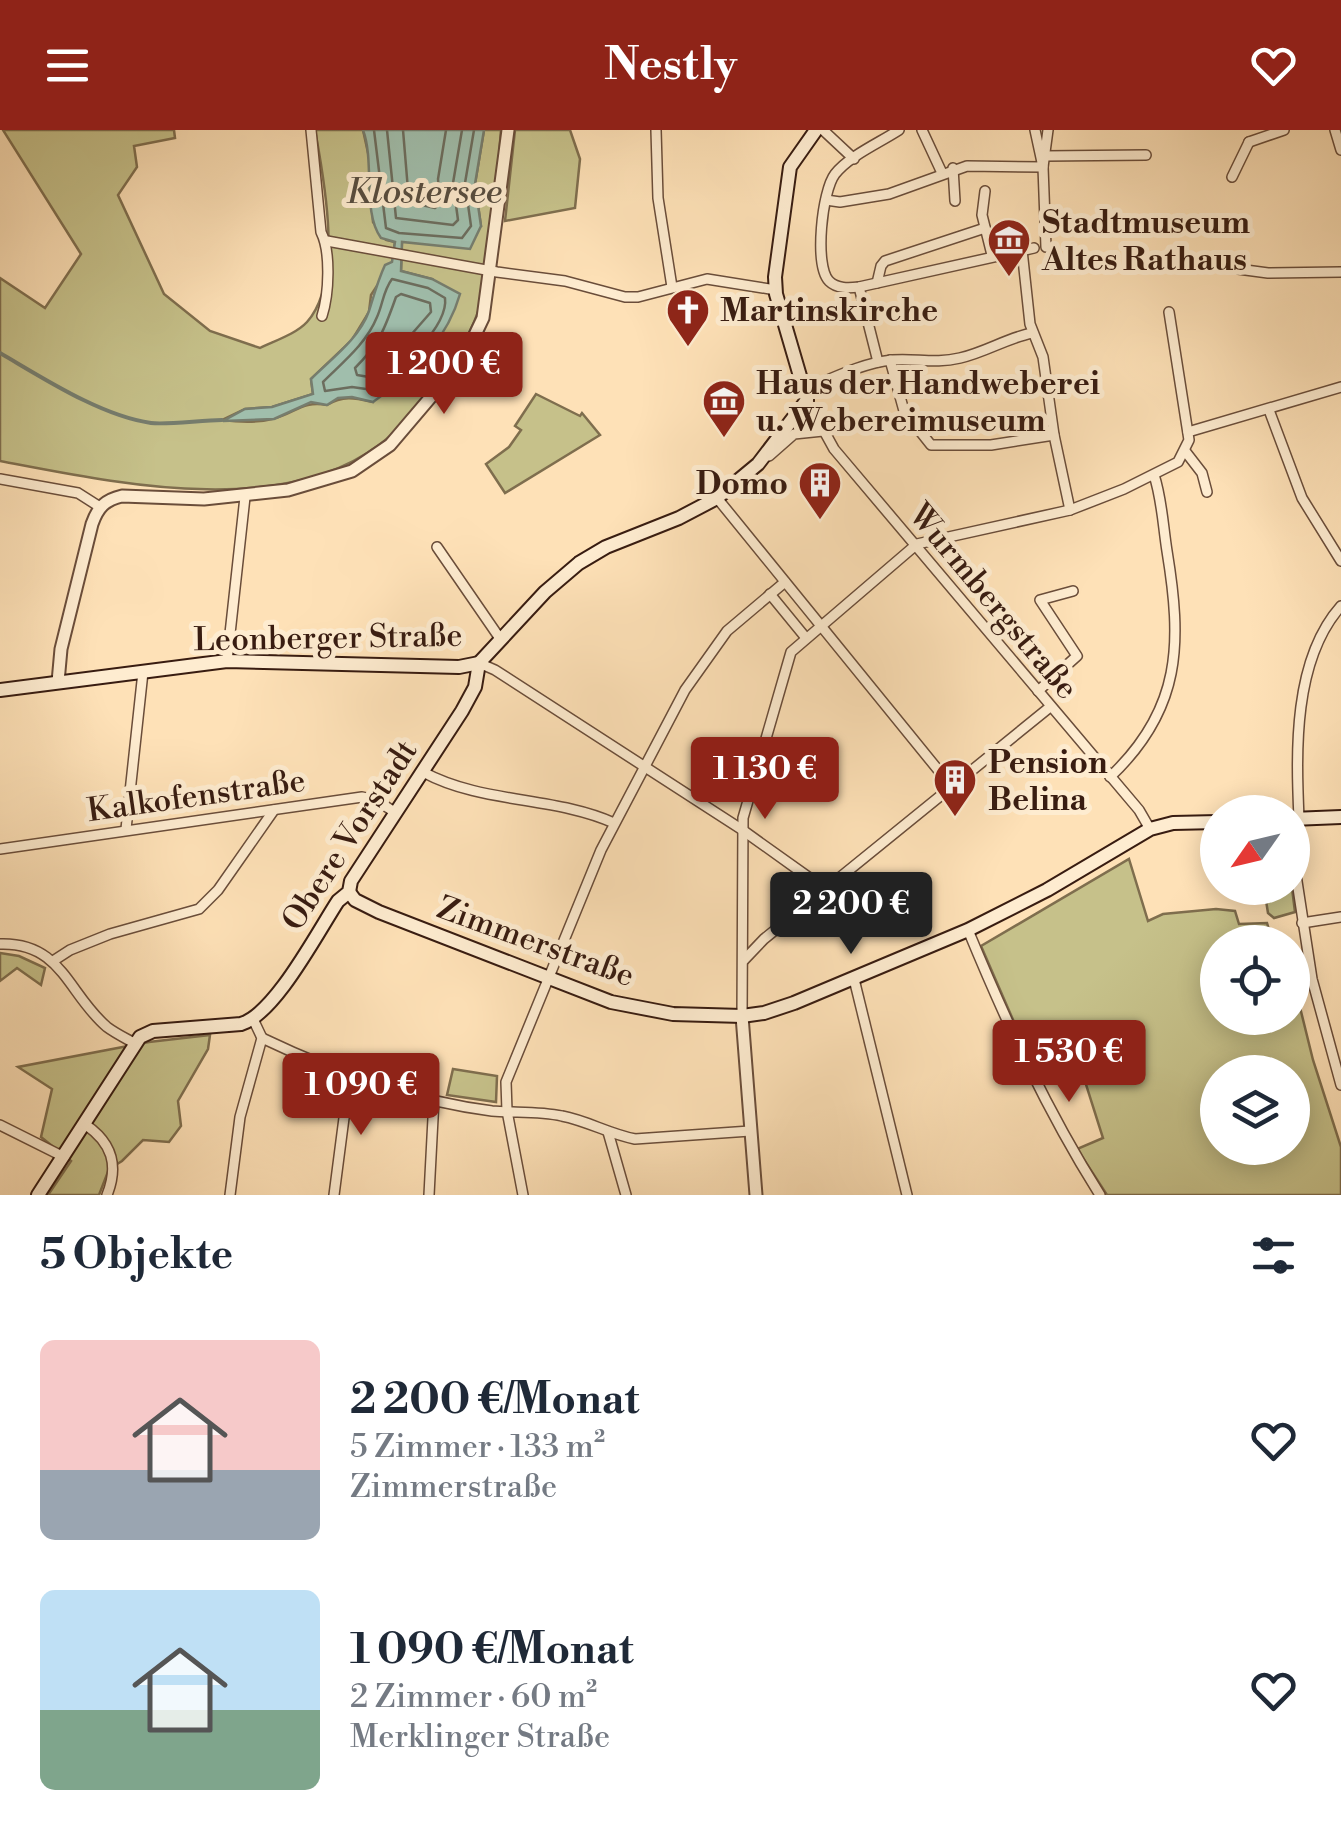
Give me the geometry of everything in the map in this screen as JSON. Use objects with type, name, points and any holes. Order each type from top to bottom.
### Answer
[{"type":"main road","points":[[806,395],[776,290],[785,184],[790,167],[819,130]]},
{"type":"main road","name":"Obere Vorstadt","points":[[253,1018],[270,1004],[338,902],[349,892],[351,881],[471,696],[479,663],[521,615],[579,563],[717,498],[758,464],[806,395]]},
{"type":"main road","name":"Leonberger Straße","points":[[0,690],[227,660],[459,667],[479,663]]},
{"type":"main road","points":[[1310,818],[1341,816]]},
{"type":"main road","points":[[1150,829],[1200,822]]},
{"type":"main road","name":"Zimmerstraße","points":[[349,892],[354,900],[379,912],[547,978],[636,1008],[672,1014],[742,1016],[764,1014],[968,930],[1047,890],[1150,829]]},
{"type":"main road","points":[[38,1195],[86,1125],[134,1043],[153,1030],[234,1025],[253,1018]]},
{"type":"street","points":[[311,130],[321,232],[326,241],[322,316]]},
{"type":"street","points":[[58,682],[61,649],[100,506],[122,496],[245,497],[337,477],[374,459],[390,446],[430,401],[470,348],[483,318],[508,130]]},
{"type":"street","points":[[656,130],[658,198],[672,287]]},
{"type":"street","points":[[819,130],[854,160]]},
{"type":"street","points":[[899,130],[831,180],[820,239],[824,273],[838,286],[859,287],[1034,248]]},
{"type":"street","points":[[922,130],[942,173]]},
{"type":"street","points":[[1034,130],[1044,162]]},
{"type":"street","points":[[1046,247],[1044,162],[1048,130]]},
{"type":"street","points":[[1232,177],[1241,164],[1246,137],[1284,130]]},
{"type":"street","points":[[1335,130],[1341,150]]},
{"type":"street","points":[[826,200],[840,202],[888,194],[918,186],[953,168],[1146,155]]},
{"type":"street","points":[[953,168],[955,201]]},
{"type":"street","points":[[985,190],[982,208],[992,256]]},
{"type":"street","points":[[877,283],[885,262],[985,228]]},
{"type":"street","points":[[326,241],[491,272],[565,281],[624,298],[718,280],[776,290]]},
{"type":"street","points":[[1022,250],[1032,332],[1043,357],[1070,510]]},
{"type":"street","points":[[1238,268],[1341,273]]},
{"type":"street","points":[[859,287],[878,362]]},
{"type":"street","points":[[756,1195],[742,1016],[741,829],[791,652],[917,544],[1070,510],[1178,462],[1185,451],[1188,432],[1170,312]]},
{"type":"street","points":[[806,395],[878,362],[918,359],[927,363],[960,358],[998,348],[1014,337],[1032,332]]},
{"type":"street","points":[[890,360],[904,412],[932,444],[991,445],[1054,435]]},
{"type":"street","points":[[1188,432],[1341,387]]},
{"type":"street","name":"Wurmbergstraße","points":[[806,395],[822,431],[841,458],[1139,810],[1150,829]]},
{"type":"street","points":[[1268,410],[1302,498],[1341,560]]},
{"type":"street","points":[[758,464],[794,434],[822,431]]},
{"type":"street","points":[[1185,451],[1202,473],[1207,492]]},
{"type":"street","points":[[1110,777],[1156,719],[1174,667],[1177,628],[1154,475]]},
{"type":"street","points":[[0,479],[78,493],[100,506]]},
{"type":"street","points":[[227,660],[245,497]]},
{"type":"street","points":[[717,498],[952,786]]},
{"type":"street","points":[[437,548],[501,640]]},
{"type":"street","points":[[523,1195],[507,1111],[506,1082],[547,978],[614,823],[685,690],[727,631],[786,582]]},
{"type":"street","points":[[1038,691],[1077,656],[1040,600],[1073,591]]},
{"type":"street","points":[[770,594],[806,638]]},
{"type":"street","points":[[1297,795],[1304,696],[1320,638],[1341,606]]},
{"type":"street","points":[[479,663],[741,829],[811,878],[821,892]]},
{"type":"street","points":[[126,829],[143,672]]},
{"type":"street","points":[[744,960],[821,892],[1050,707]]},
{"type":"street","points":[[424,772],[454,786],[588,813],[614,823]]},
{"type":"street","name":"Kalkofenstraße","points":[[0,849],[362,797],[376,800],[396,813]]},
{"type":"street","points":[[53,961],[110,934],[199,909],[218,890],[274,810]]},
{"type":"street","points":[[1300,905],[1312,979],[1341,1084]]},
{"type":"street","points":[[1302,923],[1341,917]]},
{"type":"street","points":[[968,930],[1027,1066],[1100,1195]]},
{"type":"street","points":[[0,944],[24,945],[53,961],[104,1024],[134,1043]]},
{"type":"street","points":[[854,979],[907,1195]]},
{"type":"street","points":[[230,1195],[240,1117],[262,1038],[253,1018]]},
{"type":"street","points":[[1327,1032],[1341,1029]]},
{"type":"street","points":[[262,1038],[355,1076],[434,1099],[558,1115],[594,1123],[608,1132],[635,1139],[750,1131]]},
{"type":"street","points":[[334,1195],[344,1118],[355,1076]]},
{"type":"street","points":[[429,1195],[434,1099]]},
{"type":"street","points":[[0,1125],[64,1158]]},
{"type":"street","points":[[86,1125],[109,1145],[114,1168],[107,1195]]},
{"type":"street","points":[[608,1132],[626,1195]]},
{"type":"shaded area","points":[[3,130],[174,130],[175,138],[134,146],[137,167],[118,195],[164,294],[210,331],[260,348],[307,322],[325,282],[328,229],[315,130],[363,130],[370,162],[373,222],[386,240],[395,242],[392,263],[371,295],[369,312],[352,340],[311,379],[313,394],[272,407],[245,409],[222,420],[247,422],[344,399],[373,402],[432,279],[401,271],[402,242],[481,226],[475,184],[484,130],[501,130],[492,245],[474,323],[420,405],[393,433],[339,468],[293,482],[245,489],[194,489],[92,478],[0,461],[0,278],[45,308],[81,254]]},
{"type":"shaded area","points":[[515,130],[570,130],[580,159],[575,208],[505,221]]},
{"type":"shaded area","points":[[536,394],[580,416],[582,413],[600,435],[505,493],[486,464],[509,447],[521,430],[515,426]]},
{"type":"shaded area","points":[[1129,859],[1148,921],[1163,914],[1216,909],[1235,911],[1239,924],[1267,923],[1268,925],[1200,925],[1200,1035],[1307,1035],[1341,1147],[1341,1195],[1107,1195],[1077,1149],[1103,1138],[1071,1037],[1027,1052],[981,946]]},
{"type":"shaded area","points":[[1267,905],[1294,905],[1295,912],[1274,918]]},
{"type":"shaded area","points":[[0,953],[19,956],[45,968],[41,985],[17,968],[0,981]]},
{"type":"shaded area","points":[[210,1035],[208,1049],[178,1101],[181,1126],[169,1142],[143,1140],[109,1169],[99,1195],[48,1195],[71,1161],[41,1137],[52,1089],[18,1067],[149,1042]]},
{"type":"shaded area","points":[[453,1069],[497,1076],[496,1102],[447,1095]]},
{"type":"water","name":"Klostersee","points":[[363,130],[484,130],[475,184],[481,226],[470,249],[402,242],[401,271],[432,279],[460,294],[454,311],[426,355],[373,402],[338,398],[327,405],[311,402],[274,419],[223,421],[245,409],[272,407],[313,394],[311,379],[359,331],[369,311],[385,265],[392,262],[395,242],[381,238],[375,227]]},
{"type":"waterway","points":[[0,353],[112,413],[158,423],[222,420]]},
{"type":"place","name":"Stadtmuseum Altes Rathaus","points":[[1009,278]]},
{"type":"place","name":"Martinskirche","points":[[688,348]]},
{"type":"place","name":"Haus der Handweberei u. Webereimuseum","points":[[724,439]]},
{"type":"place","name":"Domo","points":[[820,521]]},
{"type":"place","name":"Pension Belina","points":[[955,818]]}]
